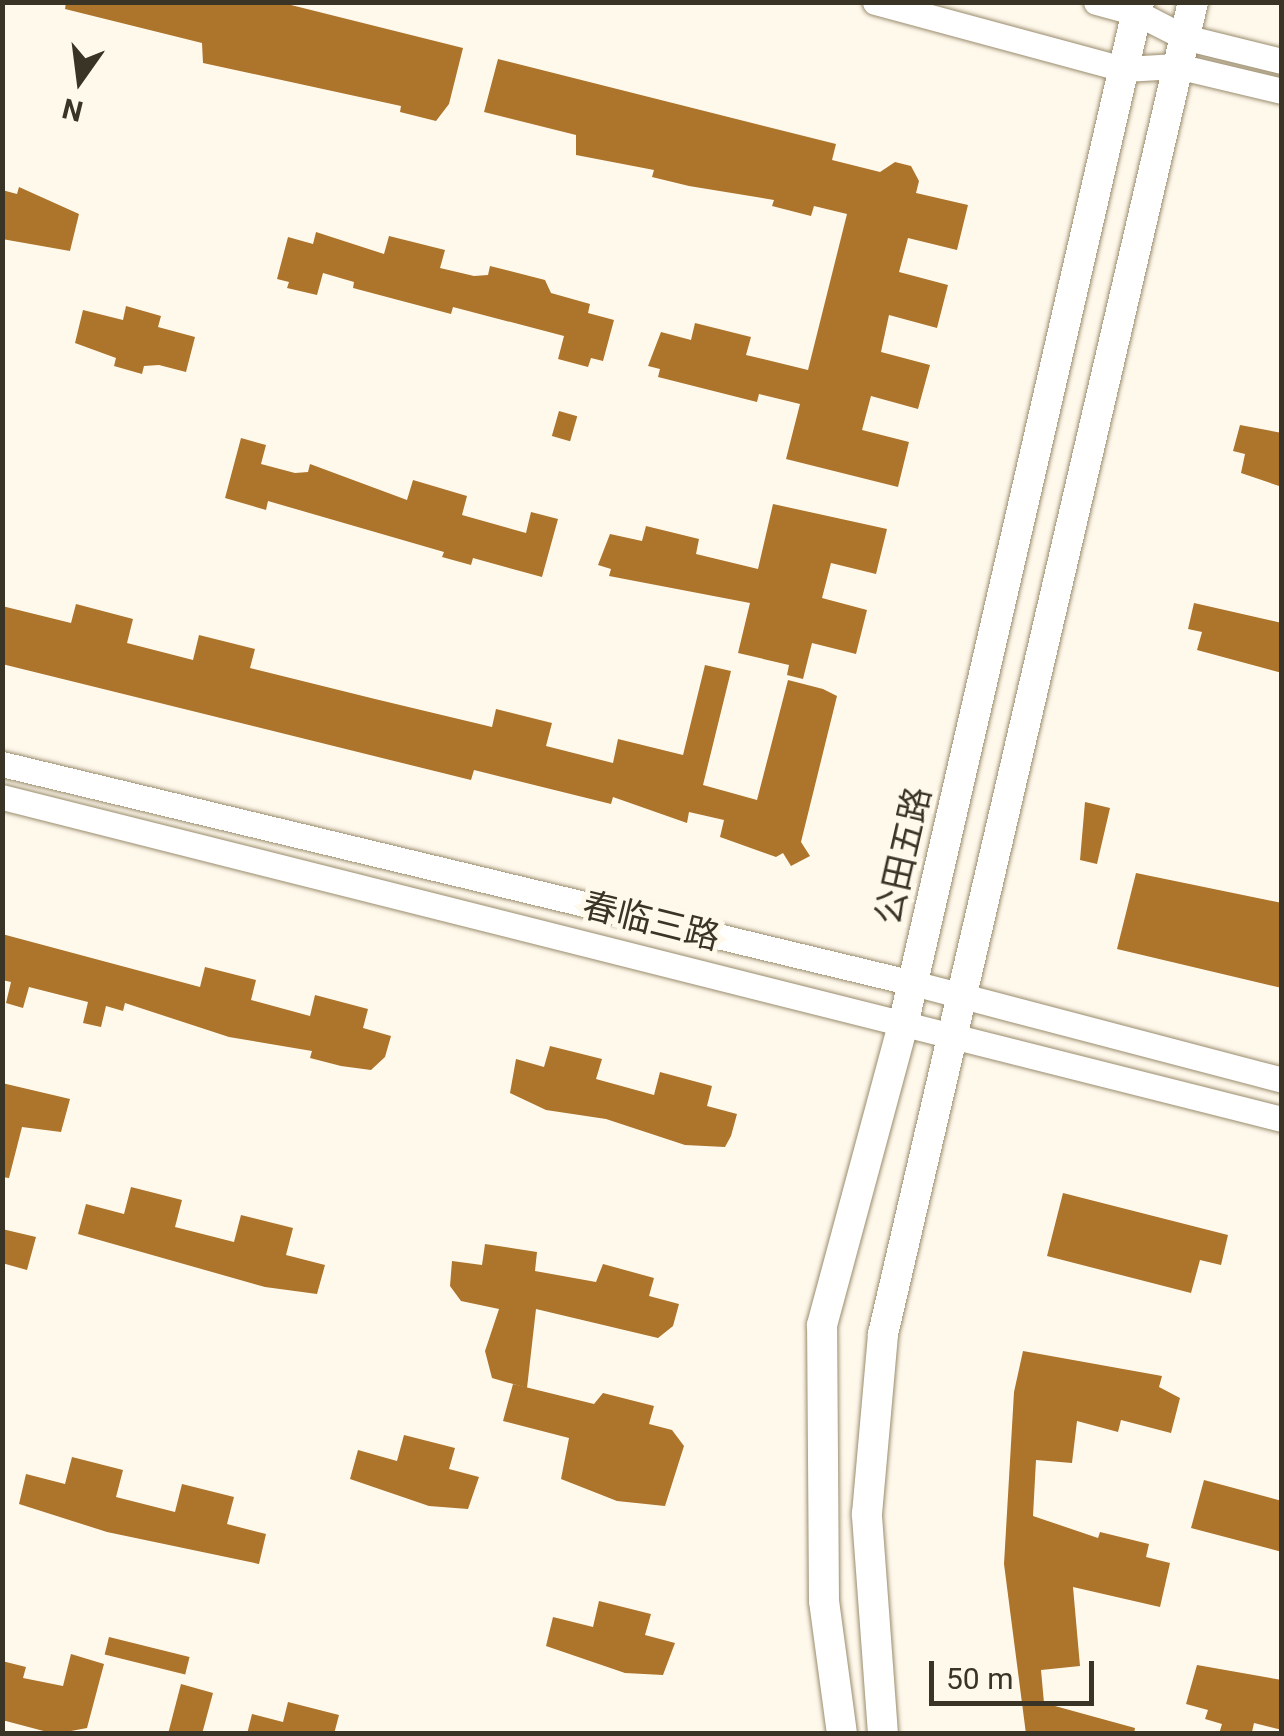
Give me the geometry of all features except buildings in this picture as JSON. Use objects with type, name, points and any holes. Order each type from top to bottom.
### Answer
[{"type":"main road","points":[[883,1734],[866,1514],[882,1352],[958,994],[1193,2]]},
{"type":"main road","name":"公田五路","points":[[842,1734],[824,1601],[822,1325],[904,1020],[1138,8]]},
{"type":"street","points":[[874,2],[1124,69],[1181,51],[1282,60]]},
{"type":"street","points":[[1096,2],[1138,8],[1181,51],[1282,91]]},
{"type":"street","name":"春临三路","points":[[2,764],[913,982],[1282,1080]]},
{"type":"street","name":"春临三路","points":[[2,797],[904,1020],[1282,1119]]}]
